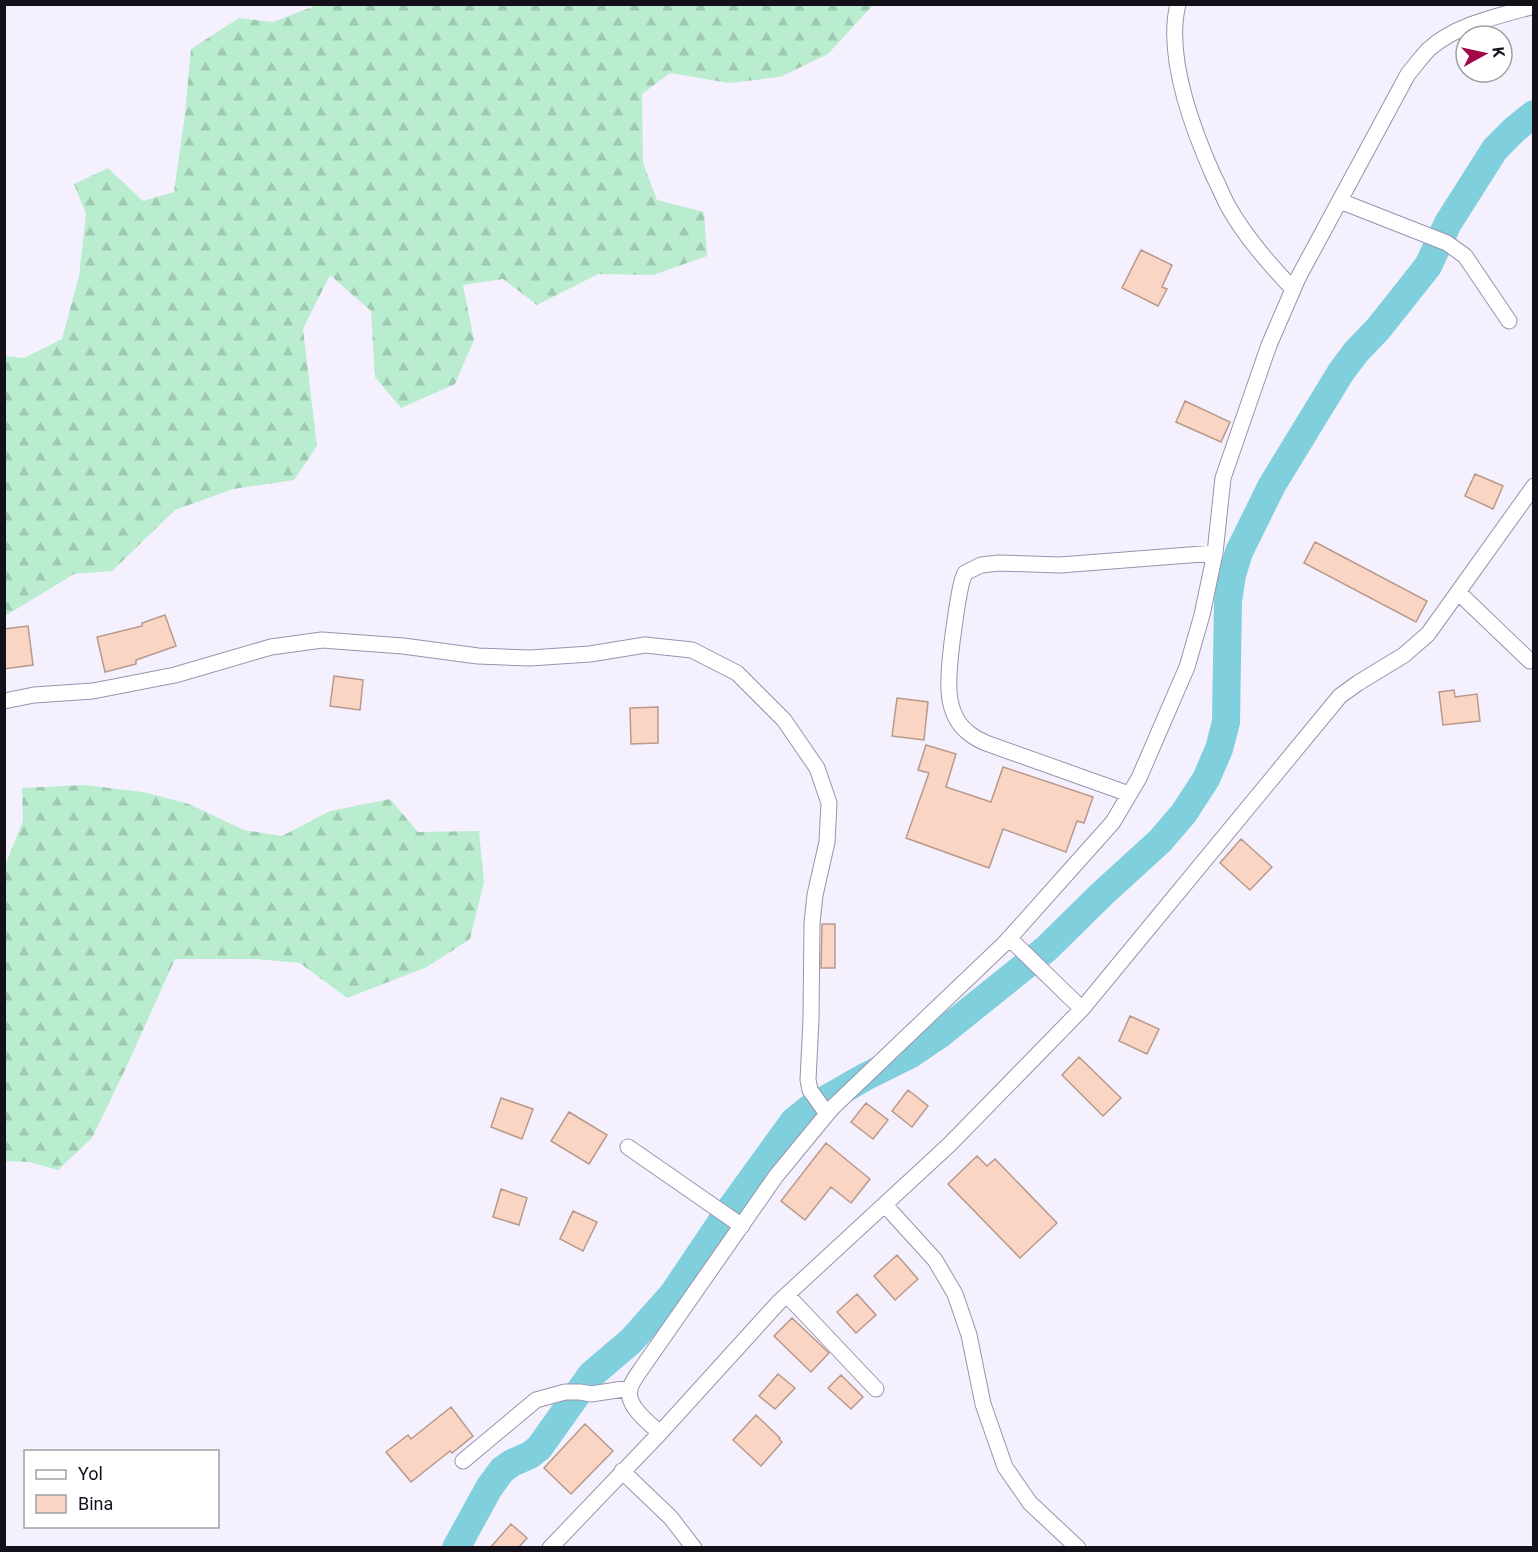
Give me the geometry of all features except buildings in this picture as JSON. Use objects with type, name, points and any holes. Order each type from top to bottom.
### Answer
[{"type":"street","points":[[1178,4],[1174,30],[1176,57],[1185,97],[1202,150],[1227,205],[1271,266],[1293,289]]},
{"type":"street","points":[[660,1433],[634,1408],[630,1399],[630,1388],[776,1176],[826,1114],[1009,938],[1113,822],[1138,778],[1187,668],[1202,615],[1215,553],[1223,478],[1269,345],[1293,289],[1408,74],[1429,49],[1449,35],[1533,6]]},
{"type":"street","points":[[1340,201],[1447,243],[1464,256],[1509,321]]},
{"type":"street","points":[[550,1548],[787,1295],[949,1145],[1082,1009],[1340,696],[1358,682],[1404,655],[1428,634],[1533,486]]},
{"type":"street","points":[[1129,794],[986,744],[971,735],[957,720],[947,682],[965,573],[981,565],[999,563],[1060,565],[1215,553]]},
{"type":"street","points":[[1458,592],[1530,661]]},
{"type":"street","points":[[4,701],[34,695],[93,691],[175,675],[270,647],[322,640],[403,646],[478,656],[530,658],[590,654],[645,645],[692,650],[737,673],[784,720],[817,768],[829,803],[826,842],[815,895],[812,923],[808,1080],[810,1090],[826,1114]]},
{"type":"street","points":[[1009,938],[1082,1009]]},
{"type":"street","points":[[628,1147],[742,1226]]},
{"type":"street","points":[[885,1204],[935,1260],[955,1294],[969,1335],[983,1404],[1005,1467],[1030,1503],[1077,1548]]},
{"type":"street","points":[[787,1295],[876,1389]]},
{"type":"street","points":[[463,1461],[536,1400],[565,1392],[591,1394],[630,1388]]},
{"type":"street","points":[[622,1472],[671,1518],[694,1548]]},
{"type":"green space","points":[[320,4],[873,5],[828,54],[780,77],[729,83],[670,73],[642,94],[643,163],[657,200],[704,212],[707,256],[653,275],[598,274],[537,305],[503,279],[463,285],[474,340],[455,384],[401,408],[375,377],[371,311],[330,275],[303,329],[317,446],[294,480],[233,489],[175,510],[112,571],[74,574],[5,616],[5,356],[24,358],[62,339],[79,276],[86,214],[74,184],[108,168],[143,201],[174,192],[191,49],[239,18],[273,22]]},
{"type":"green space","points":[[84,785],[143,792],[189,804],[244,830],[282,836],[330,811],[390,799],[418,832],[479,831],[484,882],[470,939],[427,967],[347,998],[300,963],[256,959],[175,959],[92,1138],[58,1170],[29,1162],[5,1161],[4,868],[23,821],[22,788]]},
{"type":"waterway","points":[[456,1548],[489,1488],[502,1470],[539,1448],[591,1375],[631,1341],[673,1294],[726,1215],[794,1121],[809,1109],[911,1054],[939,1035],[1046,949],[1160,841],[1184,813],[1206,779],[1219,749],[1226,722],[1228,601],[1232,575],[1239,552],[1272,485],[1341,372],[1428,266],[1448,223],[1495,149],[1534,114]]}]
